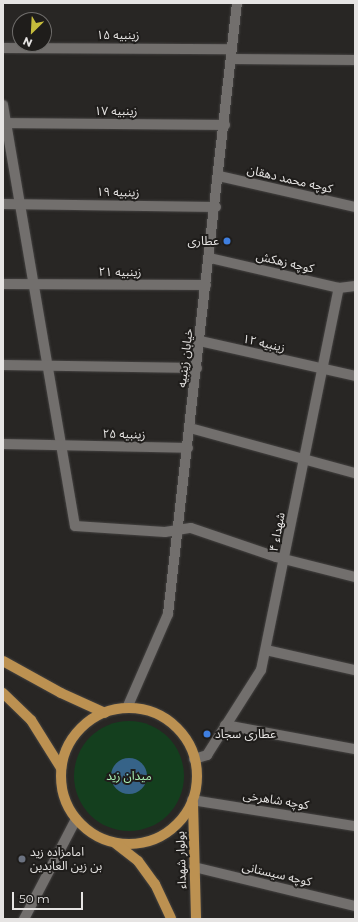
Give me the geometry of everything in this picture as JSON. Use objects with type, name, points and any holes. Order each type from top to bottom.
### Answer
[{"type":"main road","points":[[3,661],[62,693],[105,713]]},
{"type":"main road","points":[[3,693],[31,720],[61,768]]},
{"type":"main road","points":[[127,708],[149,712],[169,721],[184,737],[194,758],[197,781],[192,800],[180,821],[161,836],[139,843],[115,843],[93,834],[76,819],[62,791],[61,768],[68,744],[78,731],[105,713],[127,708]]},
{"type":"main road","name":"بولوار شهداء","points":[[192,800],[196,919]]},
{"type":"main road","name":"بولوار شهداء","points":[[115,843],[138,861],[155,884],[171,919]]},
{"type":"street","name":"خیابان زینبیه","points":[[127,708],[168,614],[216,206],[237,3]]},
{"type":"street","name":"زینبیه ۱۵","points":[[3,48],[232,54],[355,60]]},
{"type":"street","points":[[3,105],[75,526],[165,532],[191,528],[284,558],[355,577]]},
{"type":"street","name":"زینبیه ۱۷","points":[[5,123],[225,125]]},
{"type":"street","name":"کوچه محمد دهقان","points":[[219,176],[355,207]]},
{"type":"street","name":"زینبیه ۱۹","points":[[3,204],[216,206]]},
{"type":"street","name":"کوچه زهکش","points":[[210,258],[339,288],[355,286]]},
{"type":"street","name":"زینبیه ۲۱","points":[[3,284],[206,285]]},
{"type":"street","name":"شهداء ۴","points":[[194,758],[207,755],[260,670],[266,650],[339,288]]},
{"type":"street","name":"زینبیه ۱۲","points":[[200,341],[355,376]]},
{"type":"street","points":[[3,365],[197,368]]},
{"type":"street","points":[[190,428],[355,473]]},
{"type":"street","name":"زینبیه ۲۵","points":[[3,444],[188,448]]},
{"type":"street","points":[[266,650],[355,670]]},
{"type":"street","points":[[225,725],[355,748]]},
{"type":"street","name":"کوچه شاهرخی","points":[[192,800],[355,826]]},
{"type":"street","points":[[24,919],[76,819]]},
{"type":"street","name":"کوچه سیستانی","points":[[194,867],[355,906]]},
{"type":"green space","name":"میدان زید","points":[[129,721],[150,725],[160,730],[168,737],[175,745],[180,755],[184,776],[180,797],[175,807],[168,815],[160,822],[150,827],[129,831],[108,827],[98,822],[90,815],[83,807],[78,797],[74,776],[78,755],[83,745],[90,737],[98,730],[108,725]]},
{"type":"water","points":[[129,758],[139,761],[144,766],[147,776],[144,786],[139,791],[129,794],[119,791],[114,786],[111,776],[114,766],[119,761]]},
{"type":"place","name":"عطاری","points":[[227,241]]},
{"type":"place","name":"عطاری سجاد","points":[[207,734]]},
{"type":"place","name":"امامزاده زید بن زین العابدین","points":[[22,859]]}]
